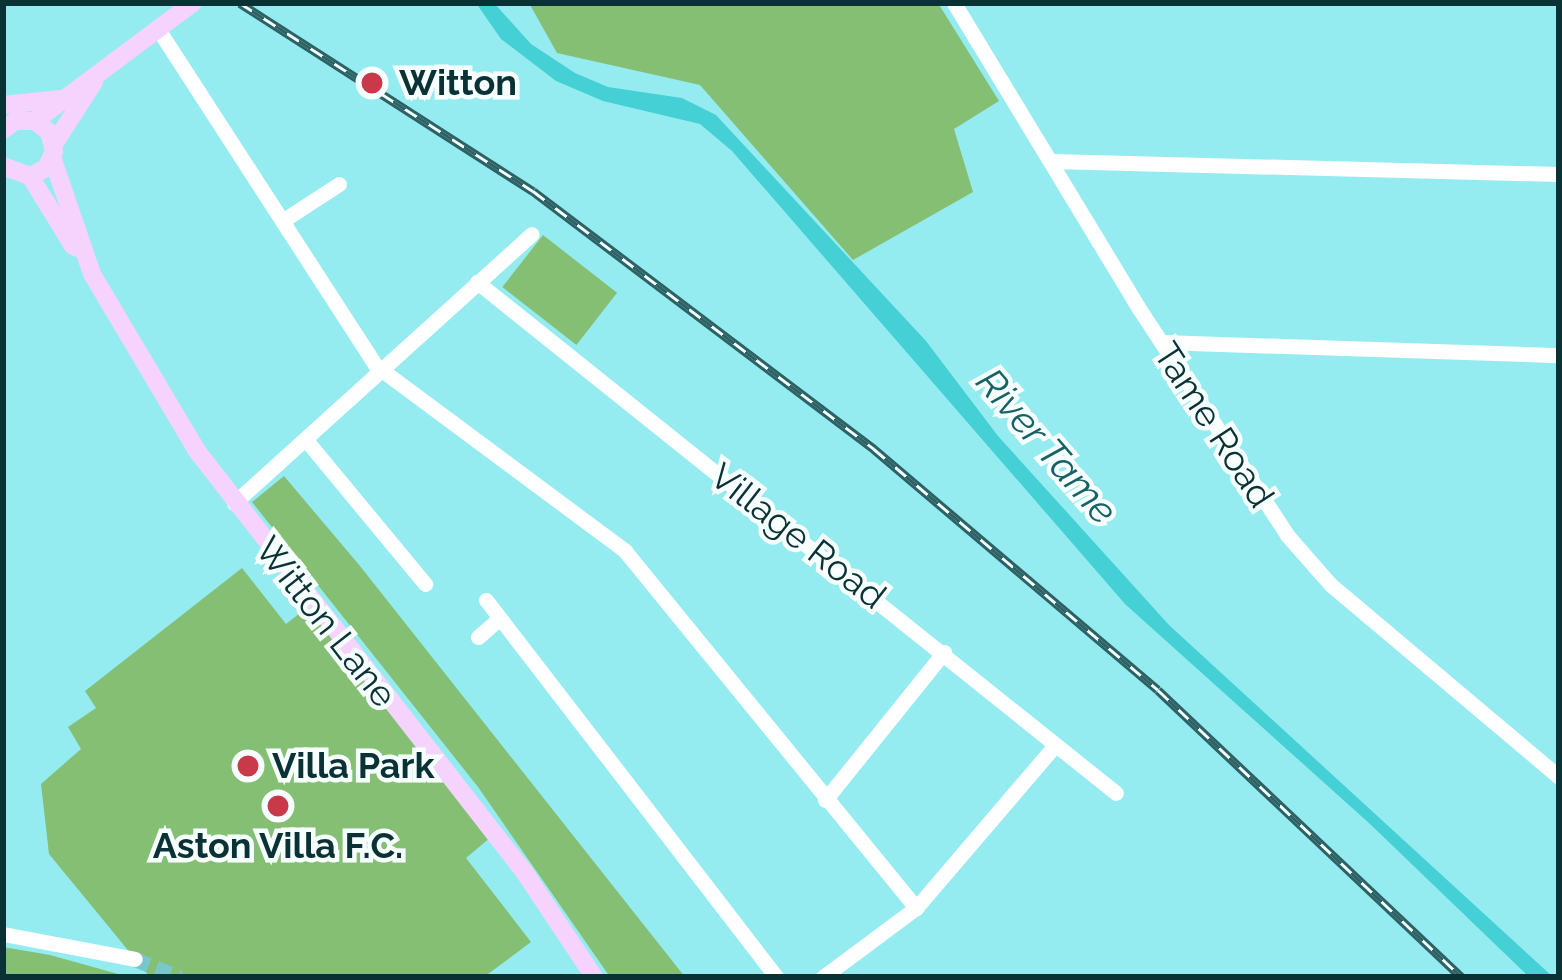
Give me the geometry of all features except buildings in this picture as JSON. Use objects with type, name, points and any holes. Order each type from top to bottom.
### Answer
[{"type":"main road","points":[[14,122],[94,82],[193,3]]},
{"type":"main road","points":[[3,192],[16,172],[46,168],[94,82]]},
{"type":"main road","points":[[3,105],[61,99]]},
{"type":"main road","name":"Witton Lane","points":[[14,122],[53,151],[84,240],[83,250],[169,407],[234,503],[525,873],[594,977]]},
{"type":"main road","name":"Witton Lane","points":[[16,172],[73,245],[83,250]]},
{"type":"street","name":"Tame Road","points":[[954,3],[1264,506],[1331,585],[1559,777]]},
{"type":"street","points":[[158,28],[383,372],[626,551],[916,908]]},
{"type":"street","points":[[1052,161],[1559,174]]},
{"type":"street","points":[[281,221],[339,184]]},
{"type":"street","points":[[234,503],[532,234]]},
{"type":"street","name":"Village Road","points":[[477,282],[1116,794]]},
{"type":"street","points":[[1161,342],[1559,356]]},
{"type":"street","points":[[306,440],[425,584]]},
{"type":"street","points":[[486,600],[776,977]]},
{"type":"street","points":[[478,638],[500,619]]},
{"type":"street","points":[[825,800],[944,652]]},
{"type":"street","points":[[823,977],[916,908],[1055,745]]},
{"type":"street","points":[[3,934],[134,959]]},
{"type":"green space","points":[[529,3],[938,3],[999,101],[954,129],[973,192],[853,260],[700,85],[557,53]]},
{"type":"green space","points":[[543,235],[617,293],[576,345],[502,287]]},
{"type":"green space","points":[[284,476],[685,977],[610,977],[478,787],[252,502]]},
{"type":"green space","name":"Villa Park","points":[[242,568],[286,624],[309,606],[491,837],[466,858],[531,942],[484,977],[150,977],[49,854],[41,784],[81,749],[68,727],[96,708],[85,691]]},
{"type":"green space","points":[[3,947],[50,955],[129,977],[3,977]]},
{"type":"water","points":[[476,3],[494,3],[531,44],[575,73],[608,87],[682,98],[716,115],[926,341],[998,436],[1169,625],[1553,977],[1529,977],[1370,824],[1125,604],[732,151],[700,124],[603,101],[556,81],[501,39]]},
{"type":"tunnel","points":[[135,959],[179,977]]},
{"type":"railway","points":[[240,3],[533,191],[874,449],[1158,690],[1461,977]]},
{"type":"place","name":"Witton","points":[[372,83]]},
{"type":"place","name":"Villa Park","points":[[248,766]]},
{"type":"place","name":"Aston Villa F.C.","points":[[278,806]]},
{"type":"water label","name":"River Tame","points":[[1047,446]]}]
